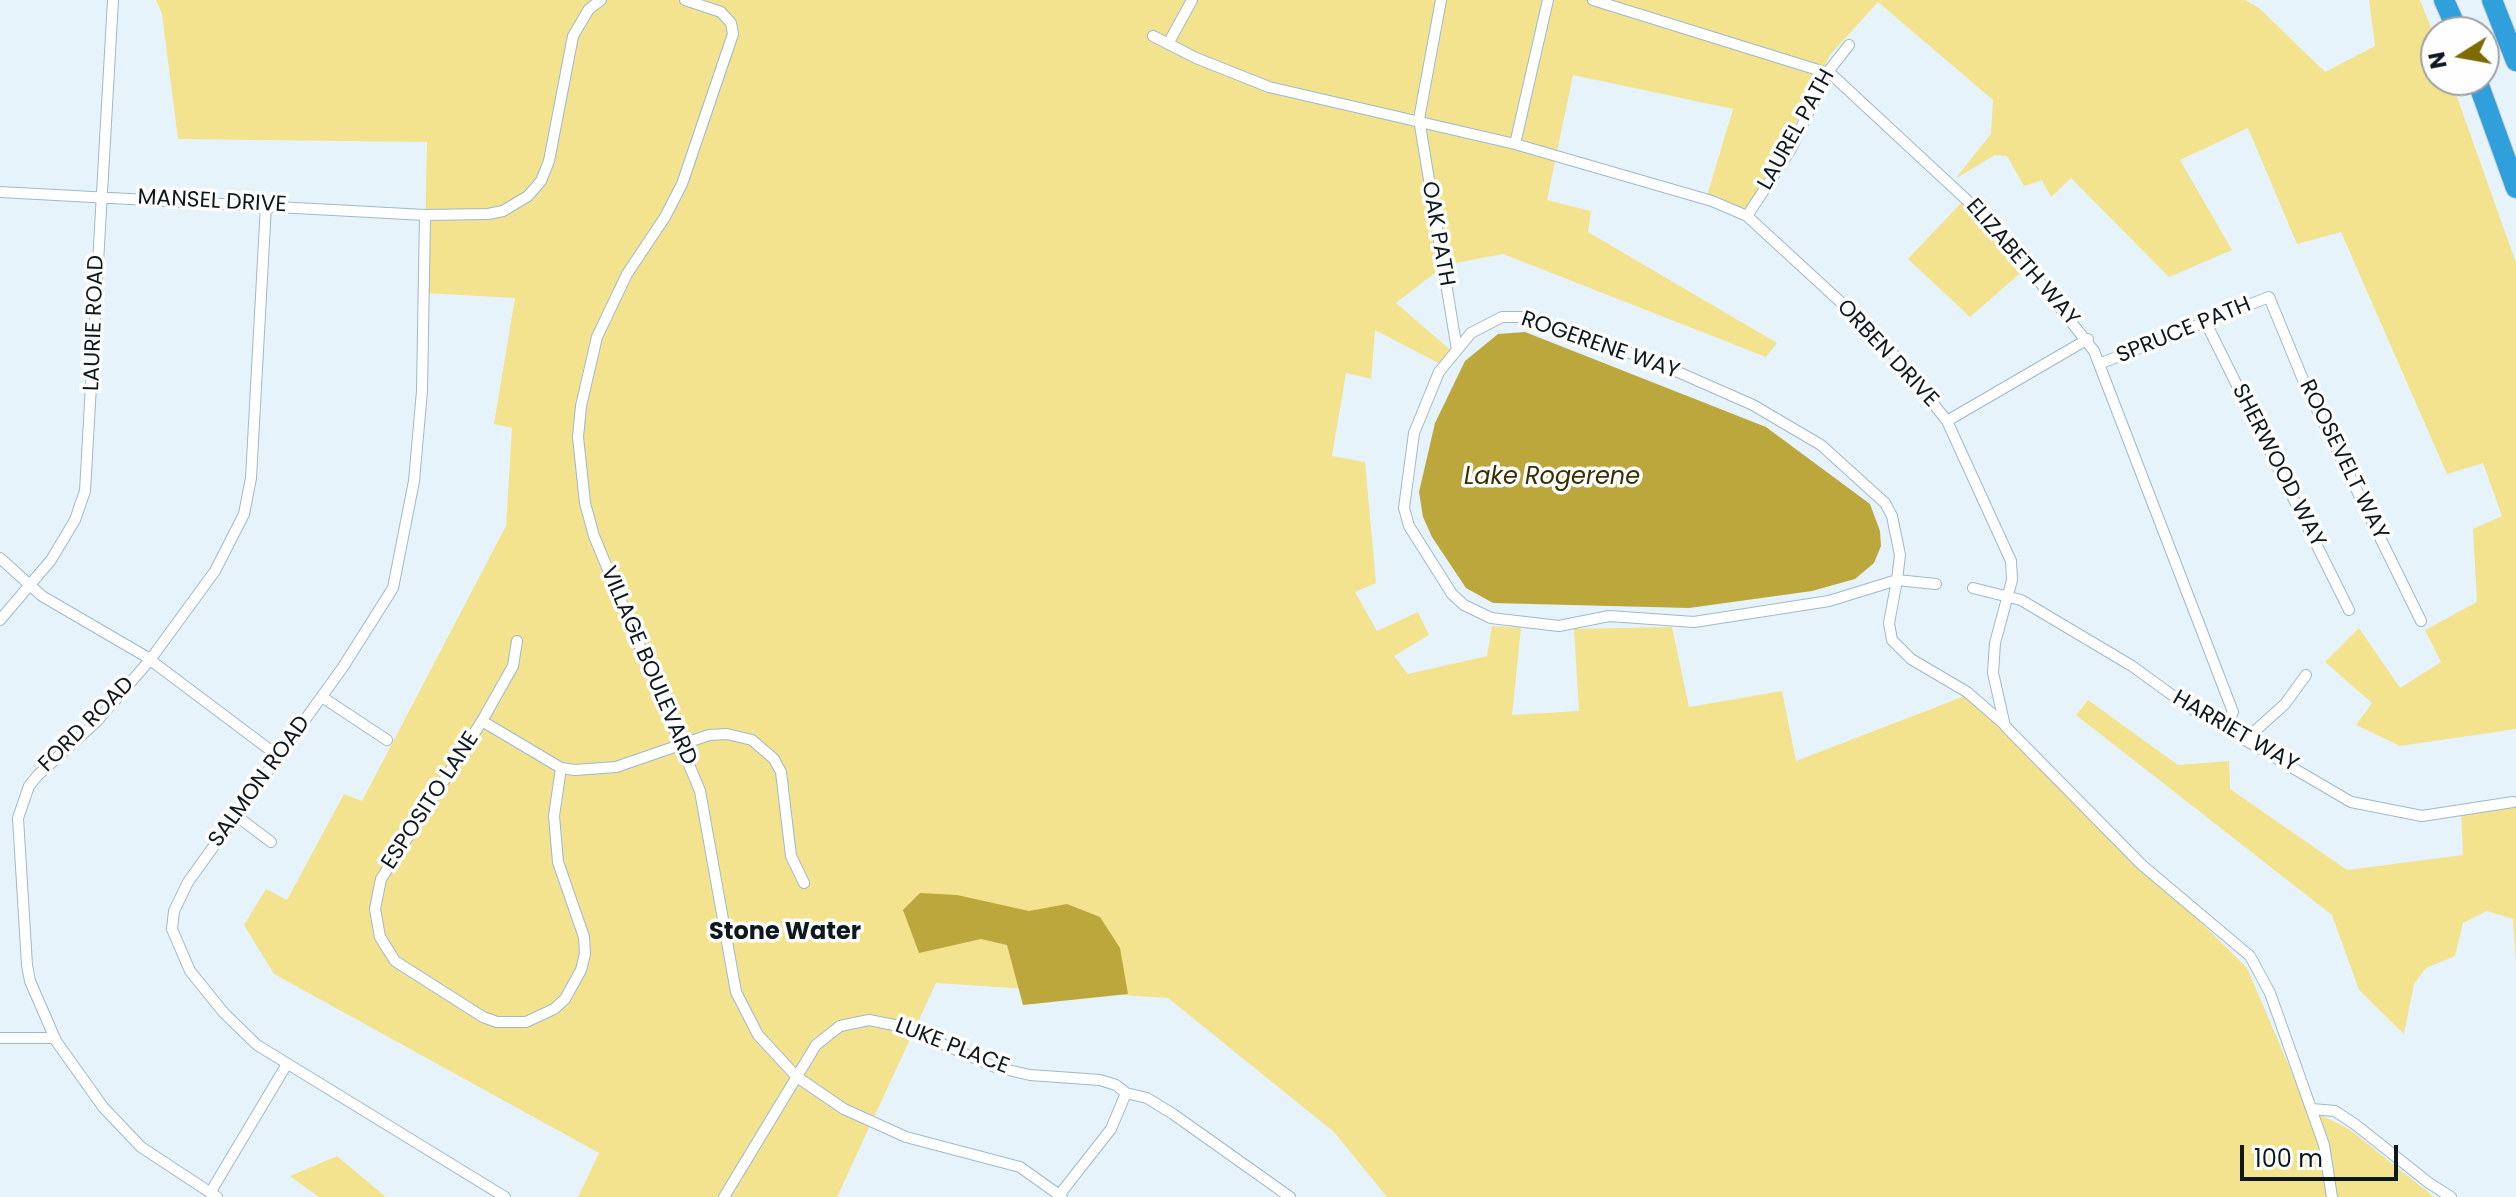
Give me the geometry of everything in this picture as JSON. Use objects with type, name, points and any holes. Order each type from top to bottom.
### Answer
[{"type":"highway","points":[[2492,0],[2516,61]]},
{"type":"highway","points":[[2483,96],[2516,188]]},
{"type":"street","name":"LAURIE ROAD","points":[[0,620],[31,586],[63,541],[85,491],[113,0]]},
{"type":"street","points":[[425,215],[503,211],[528,196],[541,181],[549,161],[573,36],[589,9],[601,0]]},
{"type":"street","name":"VILLAGE BOULEVARD","points":[[685,0],[721,12],[731,23],[733,34],[682,184],[665,217],[627,274],[597,337],[583,394],[578,437],[585,503],[594,536],[682,743],[707,820],[736,992],[758,1035],[797,1077],[861,1119],[906,1137],[1020,1167],[1061,1196]]},
{"type":"street","points":[[1168,44],[1192,0]]},
{"type":"street","name":"OAK PATH","points":[[1441,0],[1419,119],[1457,350]]},
{"type":"street","points":[[1515,144],[1548,0]]},
{"type":"street","name":"ELIZABETH WAY","points":[[1593,0],[1827,73],[1933,166],[1998,229],[2088,339],[2233,712],[2225,728]]},
{"type":"street","name":"ORBEN DRIVE","points":[[1153,36],[1269,87],[1419,119],[1515,144],[1712,201],[1747,216],[1896,357],[1947,421],[2011,561],[2009,598],[1995,643],[1993,673],[2005,726]]},
{"type":"street","name":"LAUREL PATH","points":[[1747,216],[1791,149],[1827,73],[1849,45]]},
{"type":"street","name":"MANSEL DRIVE","points":[[0,192],[425,215]]},
{"type":"street","name":"FORD ROAD","points":[[213,1195],[141,1147],[117,1124],[55,1038],[30,981],[27,965],[18,818],[29,786],[38,775],[96,722],[150,660],[215,571],[244,514],[251,478],[266,205]]},
{"type":"street","name":"SALMON ROAD","points":[[425,215],[422,391],[414,481],[401,563],[393,588],[322,697],[234,814],[179,897],[172,929],[190,971],[209,996],[257,1045],[505,1197]]},
{"type":"street","name":"SPRUCE PATH","points":[[2099,364],[2269,297]]},
{"type":"street","name":"ROOSEVELT WAY","points":[[2269,297],[2306,387],[2421,621]]},
{"type":"street","name":"ROGERENE WAY","points":[[1897,580],[1829,601],[1694,622],[1609,616],[1559,626],[1533,626],[1491,618],[1464,605],[1428,559],[1409,526],[1404,508],[1414,433],[1439,372],[1471,333],[1485,323],[1502,317],[1522,317],[1653,361],[1753,405],[1821,445],[1885,503],[1892,516],[1900,555],[1897,580],[1889,623],[1896,646],[1911,659],[1985,704],[2005,726]]},
{"type":"street","name":"SHERWOOD WAY","points":[[2206,323],[2349,610]]},
{"type":"street","name":"SPRUCE PATH","points":[[1947,421],[2088,339]]},
{"type":"street","points":[[0,558],[42,596],[150,660],[278,756]]},
{"type":"street","points":[[1897,580],[1936,584]]},
{"type":"street","name":"HARRIET WAY","points":[[1973,588],[2021,600],[2225,728],[2366,808],[2422,816],[2513,802]]},
{"type":"street","name":"ESPOSITO LANE","points":[[517,641],[513,666],[482,721],[381,879],[375,909],[380,937],[395,961],[483,1017],[497,1022],[526,1022],[554,1009],[575,984],[583,962],[584,937],[558,862],[554,816],[561,768]]},
{"type":"street","points":[[2246,739],[2285,704],[2306,675]]},
{"type":"street","points":[[322,697],[387,740]]},
{"type":"street","points":[[482,721],[561,768],[592,771],[616,767],[709,735],[736,735],[759,744],[774,759],[784,780],[791,856],[804,883]]},
{"type":"street","points":[[2005,726],[2142,865],[2250,956],[2270,993],[2312,1109],[2329,1161],[2332,1197]]},
{"type":"street","points":[[234,814],[271,842]]},
{"type":"street","name":"LUKE PLACE","points":[[724,1197],[816,1045],[840,1026],[879,1020],[995,1067],[1030,1075],[1100,1080],[1116,1085],[1126,1093],[1147,1098],[1290,1197]]},
{"type":"street","points":[[0,1038],[55,1038]]},
{"type":"street","points":[[213,1195],[287,1064]]},
{"type":"street","points":[[1061,1196],[1111,1129],[1126,1093]]},
{"type":"street","points":[[2312,1109],[2335,1111],[2451,1197]]},
{"type":"shaded area","points":[[156,0],[2245,0],[2259,8],[2325,72],[2375,46],[2369,0],[2420,0],[2426,16],[2420,16],[2420,96],[2457,96],[2516,263],[2516,729],[2400,746],[2356,725],[2372,703],[2325,662],[2359,628],[2400,688],[2441,662],[2425,630],[2477,602],[2473,529],[2502,516],[2483,463],[2447,474],[2341,232],[2297,244],[2248,128],[2180,160],[2232,250],[2169,277],[2071,178],[2051,197],[2042,180],[2024,186],[2007,156],[1995,155],[1955,179],[1991,134],[1993,100],[1878,2],[1830,55],[1784,147],[1748,209],[1707,196],[1733,109],[1573,75],[1547,200],[1591,211],[1588,232],[1777,343],[1766,357],[1503,254],[1445,265],[1396,303],[1454,353],[1444,366],[1375,330],[1371,379],[1346,373],[1332,456],[1365,462],[1376,583],[1355,592],[1377,631],[1418,612],[1429,635],[1394,656],[1408,674],[1487,656],[1492,626],[1521,628],[1512,715],[1579,711],[1574,629],[1672,627],[1689,707],[1782,691],[1796,761],[1970,694],[2247,968],[2307,1108],[2349,1129],[2434,1197],[1387,1197],[1334,1132],[1168,998],[936,983],[837,1197],[578,1197],[599,1153],[274,974],[244,925],[266,889],[287,900],[344,794],[362,801],[506,526],[512,428],[494,424],[515,298],[424,293],[427,142],[178,139],[162,14]]},
{"type":"shaded area","points":[[1963,201],[2026,268],[1970,317],[1908,259]]},
{"type":"shaded area","points":[[2088,700],[2178,765],[2229,761],[2230,789],[2347,870],[2463,855],[2461,807],[2516,799],[2516,964],[2513,919],[2487,911],[2463,923],[2455,956],[2426,968],[2414,984],[2404,1034],[2359,990],[2332,915],[2076,715]]},
{"type":"shaded area","points":[[337,1156],[386,1197],[319,1197],[290,1176]]},
{"type":"water","name":"Lake Rogerene","points":[[1525,332],[1766,427],[1870,504],[1880,531],[1881,546],[1874,563],[1855,579],[1812,591],[1689,608],[1493,603],[1466,588],[1432,537],[1423,517],[1419,492],[1435,423],[1465,361],[1498,334]]},
{"type":"water","points":[[920,893],[957,895],[1029,911],[1067,904],[1100,917],[1120,948],[1128,994],[1023,1005],[1007,945],[981,939],[919,953],[903,910]]},
{"type":"district","name":"Stone Water","points":[[785,933]]}]
